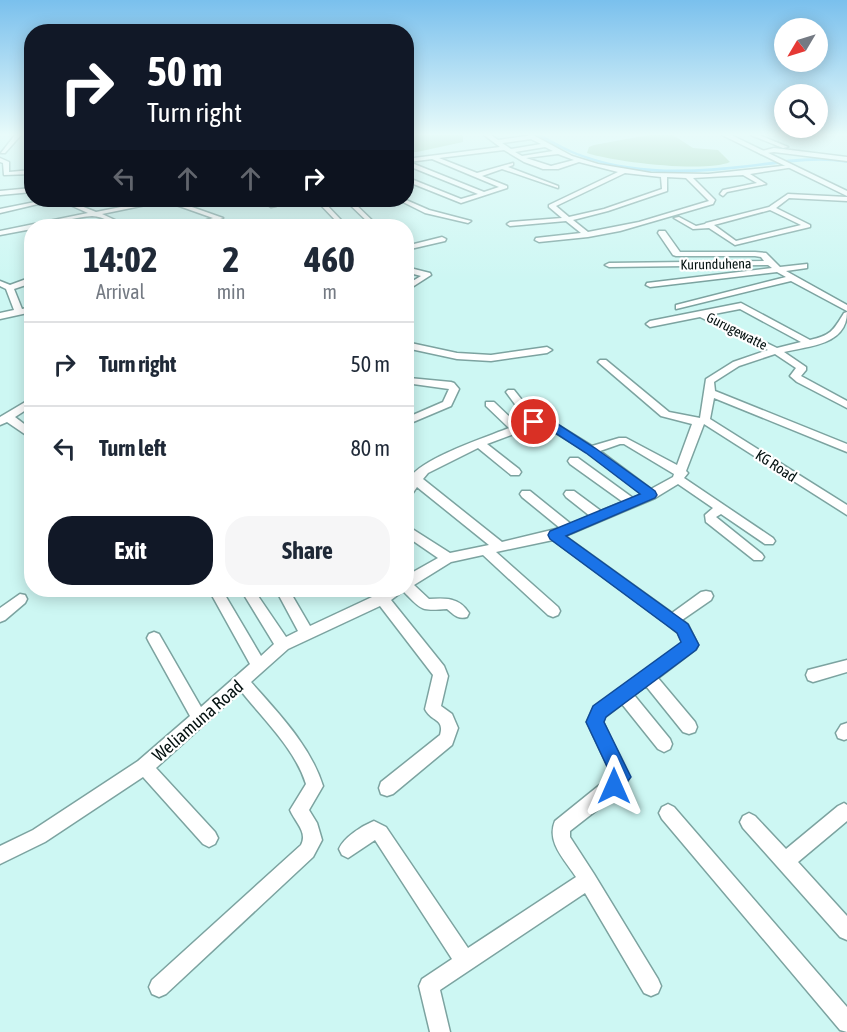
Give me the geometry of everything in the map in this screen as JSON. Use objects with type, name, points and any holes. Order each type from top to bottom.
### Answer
[{"type":"main road","points":[[825,183],[847,194]]},
{"type":"street","points":[[416,183],[458,201],[505,187],[495,183]]},
{"type":"street","points":[[457,183],[483,194]]},
{"type":"street","points":[[547,183],[556,187]]},
{"type":"street","points":[[588,235],[551,206],[599,183]]},
{"type":"street","points":[[510,224],[569,219],[621,206],[665,190],[665,183]]},
{"type":"street","points":[[539,240],[588,235],[633,226],[688,207],[711,203],[713,201],[695,183]]},
{"type":"street","points":[[723,194],[725,191],[762,183]]},
{"type":"street","points":[[0,193],[24,191]]},
{"type":"street","points":[[709,226],[710,222],[771,208],[788,196],[847,199]]},
{"type":"street","points":[[0,211],[24,206]]},
{"type":"street","points":[[414,206],[427,212],[468,221]]},
{"type":"street","points":[[78,207],[107,219]]},
{"type":"street","points":[[68,219],[130,207]]},
{"type":"street","points":[[186,207],[220,218],[218,219]]},
{"type":"street","points":[[326,207],[337,219]]},
{"type":"street","points":[[355,207],[368,219]]},
{"type":"street","points":[[679,231],[709,226],[735,243],[808,226],[771,208]]},
{"type":"street","points":[[677,218],[695,228]]},
{"type":"street","points":[[0,233],[24,227]]},
{"type":"street","points":[[16,229],[24,234]]},
{"type":"street","points":[[662,233],[676,254],[763,255],[772,265],[792,278],[847,308]]},
{"type":"street","points":[[414,246],[442,239]]},
{"type":"street","name":"Kurunduhena","points":[[609,265],[772,265]]},
{"type":"street","points":[[650,285],[772,265],[804,266]]},
{"type":"street","points":[[414,271],[427,275],[414,284]]},
{"type":"street","points":[[679,307],[792,278]]},
{"type":"street","points":[[0,283],[9,288],[19,311]]},
{"type":"street","points":[[9,288],[24,283]]},
{"type":"street","name":"Gurugewatte","points":[[701,314],[741,306],[809,343]]},
{"type":"street","points":[[0,316],[24,310]]},
{"type":"street","points":[[650,324],[701,314]]},
{"type":"street","name":"Gurugewatte","points":[[701,314],[777,351],[801,368],[795,376],[800,380],[847,405]]},
{"type":"street","points":[[414,580],[448,558],[562,532],[651,495],[680,476],[702,421],[710,393],[709,381],[724,369],[753,356],[809,343],[833,334],[847,315]]},
{"type":"street","points":[[414,347],[458,356],[491,358],[547,350]]},
{"type":"street","name":"KG Road","points":[[603,362],[665,414],[702,421],[847,511]]},
{"type":"street","points":[[414,381],[451,385],[454,388],[447,404],[414,419]]},
{"type":"street","points":[[511,392],[534,422]]},
{"type":"street","points":[[710,393],[847,448]]},
{"type":"street","points":[[490,404],[516,429]]},
{"type":"street","points":[[24,406],[4,420],[24,431]]},
{"type":"street","points":[[499,546],[415,479],[424,470],[479,443],[534,422],[546,422],[591,450],[651,495]]},
{"type":"street","points":[[591,450],[626,441],[680,476],[769,541]]},
{"type":"street","points":[[479,443],[515,472]]},
{"type":"street","points":[[574,461],[631,502]]},
{"type":"street","points":[[525,494],[562,532],[683,628],[691,645],[599,712],[595,722],[621,777],[614,786],[561,827],[561,839],[651,986]]},
{"type":"street","points":[[570,494],[598,516]]},
{"type":"street","points":[[723,508],[711,515],[710,519],[758,557]]},
{"type":"street","points":[[414,535],[448,558]]},
{"type":"street","points":[[484,549],[553,611]]},
{"type":"street","points":[[414,593],[426,605],[449,603],[462,613]]},
{"type":"street","points":[[672,620],[706,596]]},
{"type":"street","points":[[219,597],[259,666]]},
{"type":"street","points":[[252,597],[283,645]]},
{"type":"street","points":[[286,597],[307,634]]},
{"type":"street","name":"Weliamuna Road","points":[[0,855],[39,836],[144,767],[243,683],[283,645],[385,597]]},
{"type":"street","points":[[0,616],[20,599]]},
{"type":"street","points":[[382,599],[439,671],[441,676],[433,709],[447,719],[450,728],[446,740],[387,788]]},
{"type":"street","points":[[154,638],[200,719]]},
{"type":"street","points":[[813,675],[847,666]]},
{"type":"street","points":[[647,676],[688,727]]},
{"type":"street","points":[[159,987],[308,851],[313,840],[311,829],[299,810],[315,786],[313,774],[243,683]]},
{"type":"street","points":[[624,694],[664,744]]},
{"type":"street","points":[[144,767],[209,838]]},
{"type":"street","points":[[784,862],[844,812]]},
{"type":"street","points":[[668,813],[847,1023]]},
{"type":"street","points":[[749,822],[847,930]]},
{"type":"street","points":[[348,849],[374,830],[380,833],[464,960]]},
{"type":"street","points":[[440,1032],[429,986],[464,960],[588,880]]},
{"type":"route","points":[[534,422],[546,422],[591,450],[651,495],[555,535],[683,628],[691,645],[599,712],[595,722],[621,777],[614,786]]}]
